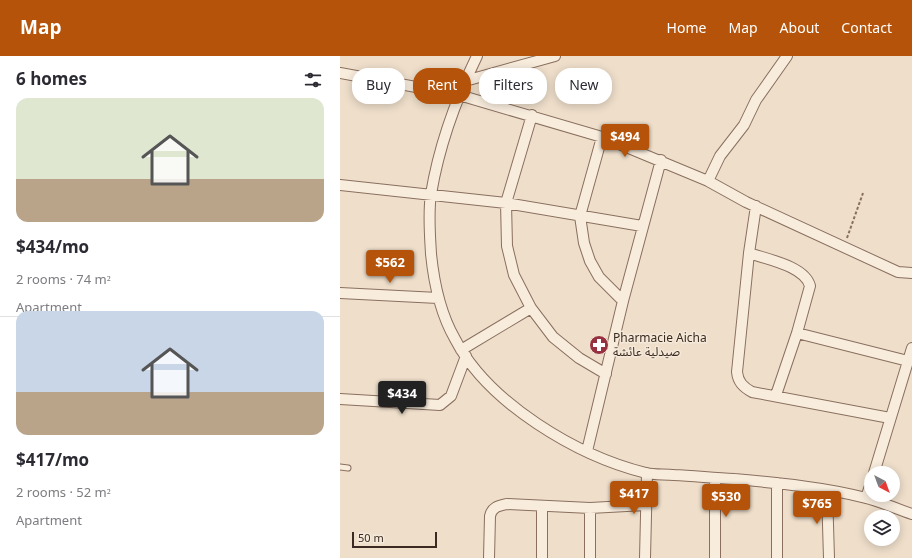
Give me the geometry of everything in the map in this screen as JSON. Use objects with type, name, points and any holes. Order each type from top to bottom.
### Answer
[{"type":"street","points":[[471,68],[477,56]]},
{"type":"street","points":[[471,79],[555,56]]},
{"type":"street","points":[[708,180],[720,156],[744,125],[756,100],[787,56]]},
{"type":"street","points":[[340,73],[413,86]]},
{"type":"street","points":[[471,98],[532,115],[602,137],[661,160],[708,180],[756,206],[898,272],[912,273]]},
{"type":"street","points":[[456,104],[439,159],[431,195],[430,236],[434,276],[438,298],[454,338],[463,353],[503,399],[548,432],[588,451],[647,473],[777,483],[864,498]]},
{"type":"street","points":[[532,115],[506,202],[507,246],[514,275],[531,308],[553,337],[579,358],[606,374]]},
{"type":"street","points":[[602,137],[580,216],[584,243],[590,261],[599,277],[623,301]]},
{"type":"street","points":[[588,451],[623,301],[661,160]]},
{"type":"street","points":[[340,185],[506,202],[642,226]]},
{"type":"street","points":[[756,206],[749,253],[737,372],[738,378],[745,388],[752,392],[776,395],[890,418]]},
{"type":"street","points":[[749,253],[796,270],[808,278],[810,286],[797,332],[776,395]]},
{"type":"street","points":[[340,293],[438,298]]},
{"type":"street","points":[[340,399],[440,405],[451,396],[463,353],[531,308]]},
{"type":"street","points":[[797,332],[908,361]]},
{"type":"street","points":[[876,466],[912,348]]},
{"type":"street","points":[[645,558],[645,505],[647,473]]},
{"type":"street","points":[[715,478],[715,558]]},
{"type":"street","points":[[777,483],[777,558]]},
{"type":"street","points":[[827,491],[829,558]]},
{"type":"street","points":[[878,502],[912,514]]},
{"type":"street","points":[[489,558],[490,516],[493,509],[507,504],[590,508],[645,505]]},
{"type":"street","points":[[542,506],[542,558]]},
{"type":"street","points":[[590,508],[590,558]]},
{"type":"lane","points":[[340,467],[348,468]]},
{"type":"path","points":[[844,247],[863,193]]},
{"type":"place","name":"Pharmacie Aicha صيدلية عائشة","points":[[599,345]]}]
